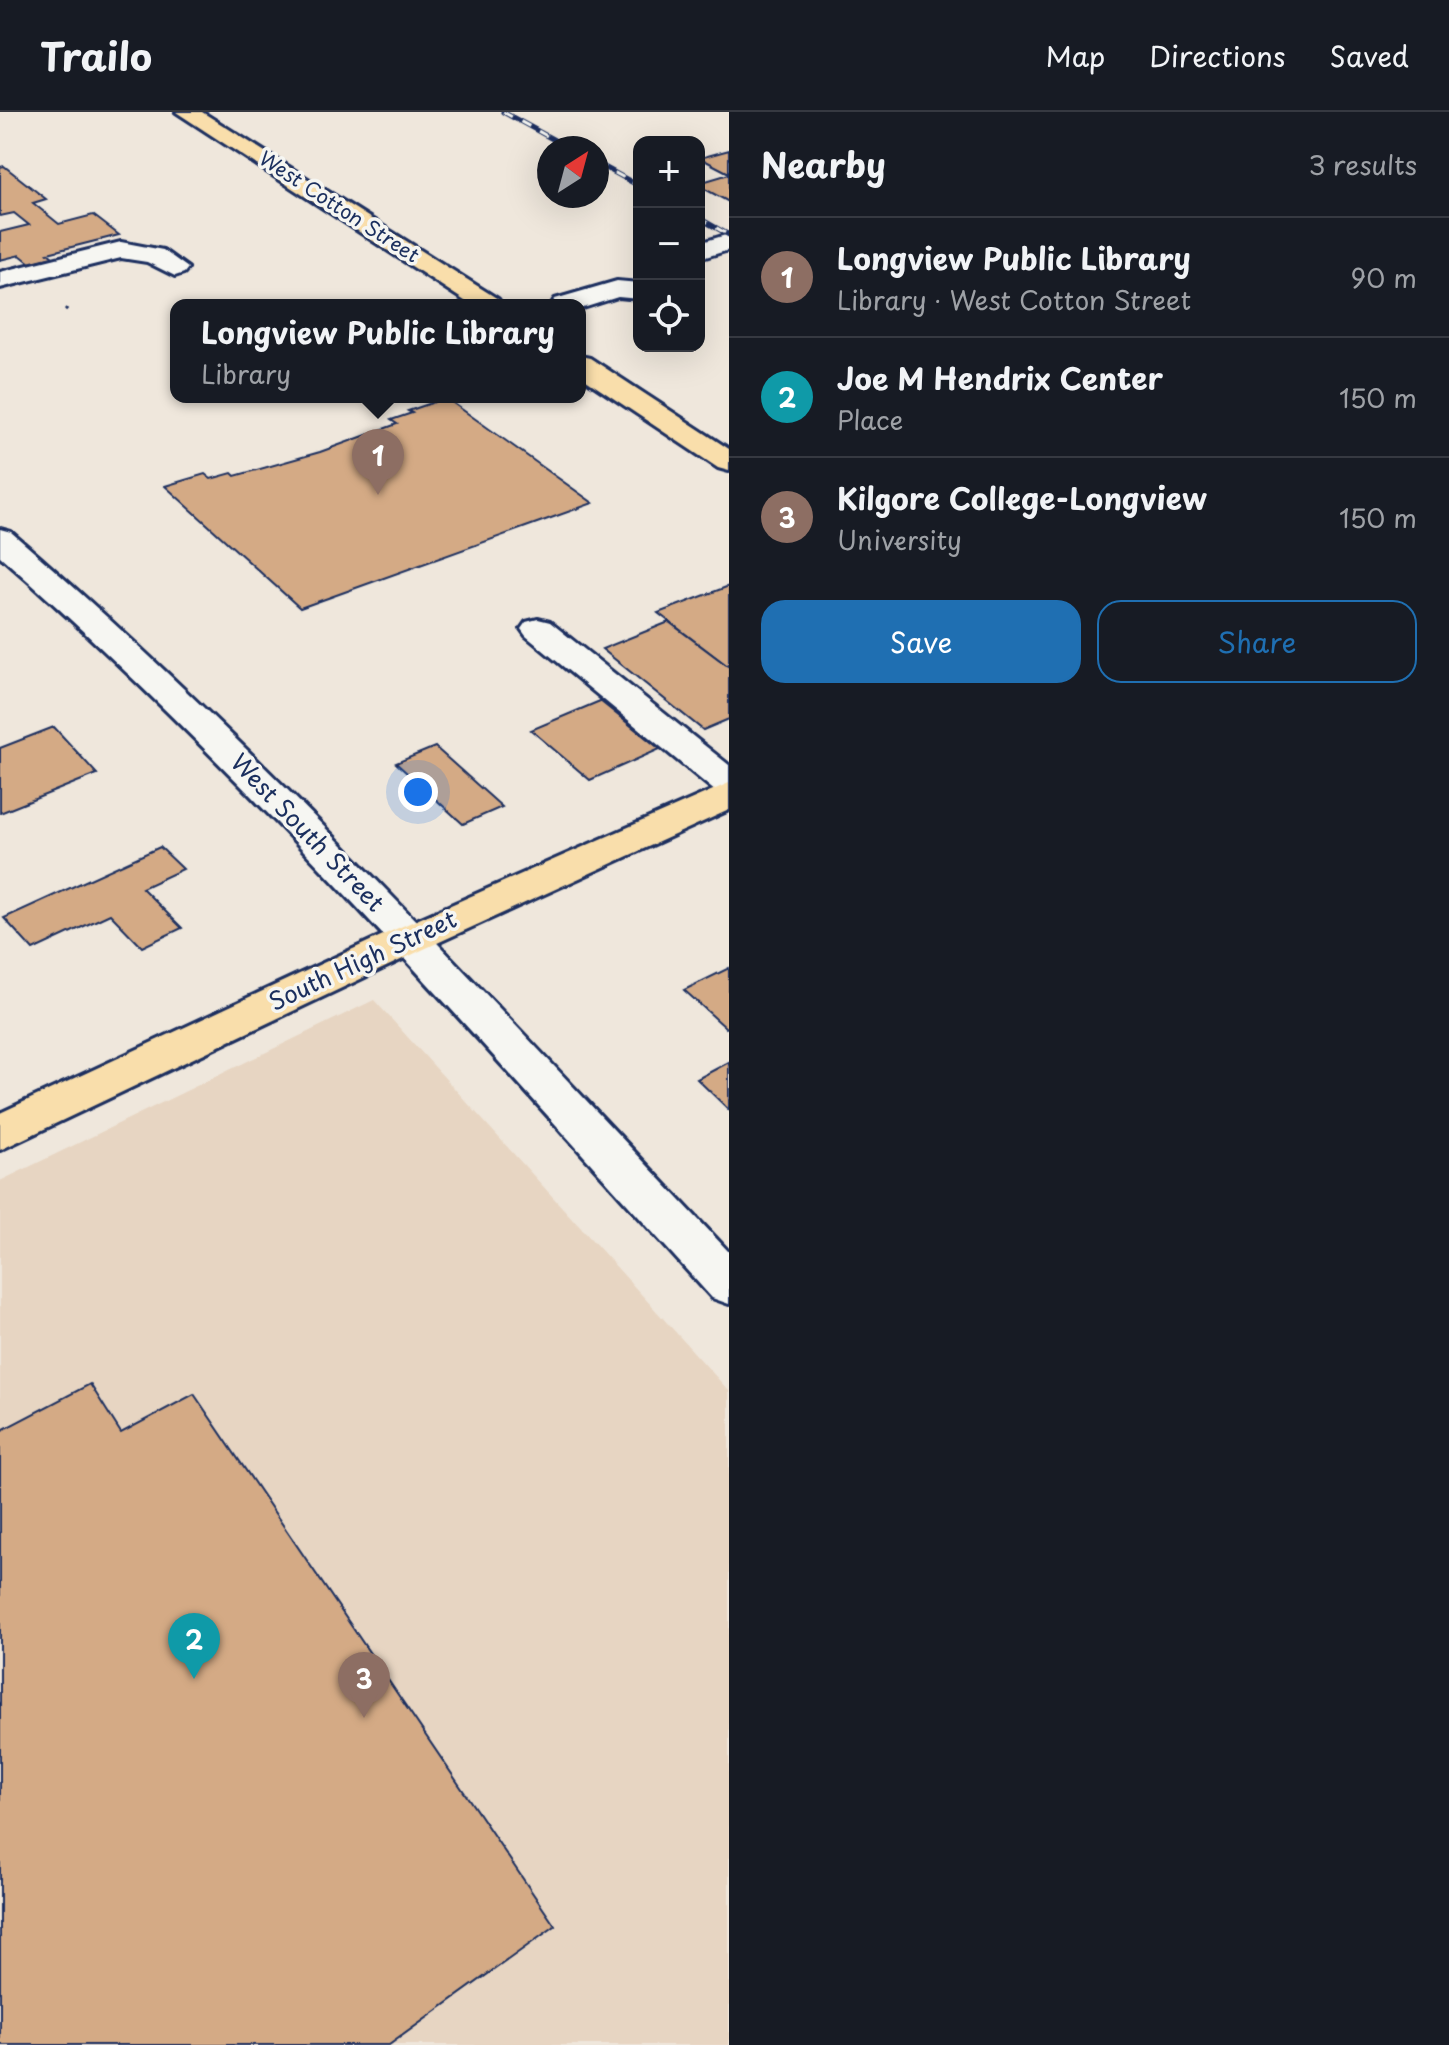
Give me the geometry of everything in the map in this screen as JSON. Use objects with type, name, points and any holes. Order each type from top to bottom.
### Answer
[{"type":"main road","name":"West Cotton Street","points":[[187,112],[480,299]]},
{"type":"main road","points":[[586,368],[729,462]]},
{"type":"main road","name":"South High Street","points":[[0,1133],[410,939],[729,795]]},
{"type":"street","points":[[705,249],[729,242]]},
{"type":"street","points":[[0,280],[121,250],[154,255],[175,268]]},
{"type":"street","points":[[705,274],[729,267]]},
{"type":"street","points":[[586,300],[628,290],[621,277],[633,273]]},
{"type":"street","name":"West South Street","points":[[0,539],[144,668],[410,939],[729,1284]]},
{"type":"street","points":[[538,629],[729,784]]},
{"type":"path","points":[[65,308],[69,312]]},
{"type":"shaded area","points":[[374,1000],[729,1391],[729,2045],[0,2045],[0,1181]]},
{"type":"building","points":[[729,150],[729,173],[705,161],[705,157]]},
{"type":"building","points":[[4,166],[46,199],[33,203],[59,224],[93,215],[119,235],[48,253],[53,257],[30,263],[20,255],[0,260],[0,232],[29,225],[14,213],[0,216],[0,167]]},
{"type":"building","points":[[729,174],[729,202],[705,189],[705,181]]},
{"type":"building","points":[[431,403],[453,403],[593,503],[300,608],[165,486],[205,474],[211,479],[232,473],[235,476],[320,452],[397,424],[391,420],[412,413],[408,411]]},
{"type":"building","points":[[729,586],[729,667],[658,613]]},
{"type":"building","points":[[669,622],[729,667],[729,719],[703,730],[602,649]]},
{"type":"building","points":[[600,701],[660,749],[590,780],[531,730]]},
{"type":"building","points":[[54,727],[97,774],[0,813],[0,748]]},
{"type":"building","points":[[435,747],[502,807],[463,824],[396,763]]},
{"type":"building","points":[[160,847],[183,869],[142,888],[182,928],[142,947],[110,914],[33,950],[4,918]]},
{"type":"building","points":[[729,968],[729,1026],[726,1028],[684,990]]},
{"type":"building","points":[[729,1062],[729,1110],[697,1079]]},
{"type":"building","points":[[90,1384],[121,1433],[194,1394],[555,1926],[389,2045],[0,2045],[0,1431]]},
{"type":"railway","points":[[503,112],[547,136]]},
{"type":"railway","points":[[609,170],[633,183]]},
{"type":"railway","points":[[705,221],[729,235]]},
{"type":"place","name":"Longview Public Library","points":[[378,495]]},
{"type":"place","name":"Joe M Hendrix Center","points":[[194,1679]]},
{"type":"place","name":"Kilgore College-Longview","points":[[364,1718]]}]
